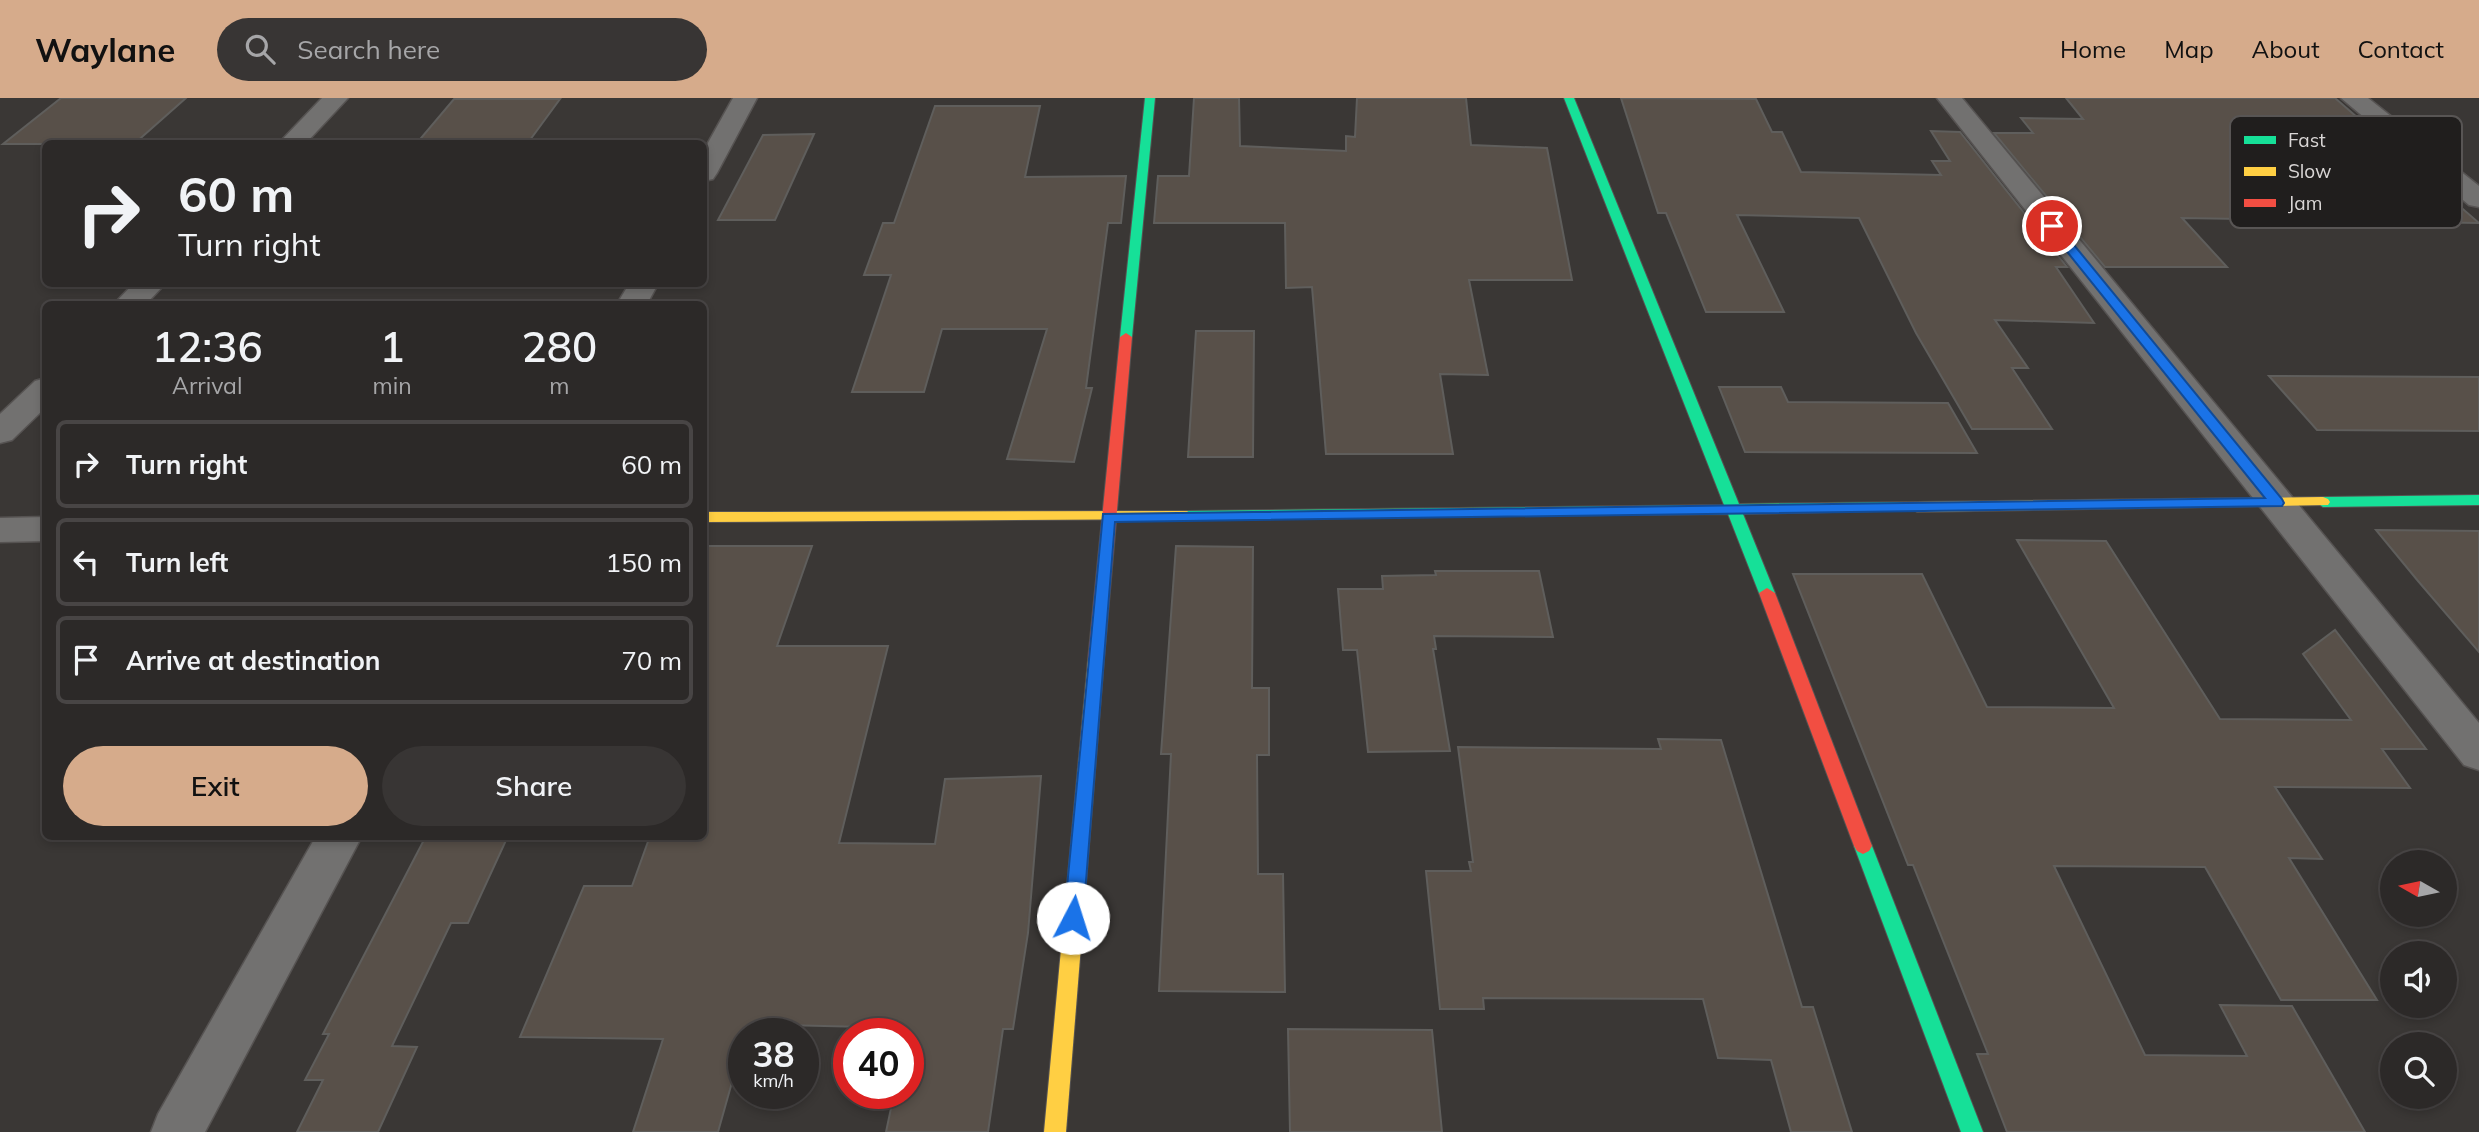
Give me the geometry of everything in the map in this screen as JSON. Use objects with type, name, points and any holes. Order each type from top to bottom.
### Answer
[{"type":"street","points":[[294,140],[336,98]]},
{"type":"street","points":[[707,168],[745,98]]},
{"type":"street","points":[[1055,1132],[1108,517],[1150,98]]},
{"type":"street","points":[[1569,98],[1735,509],[1972,1132]]},
{"type":"street","points":[[1949,98],[2479,752]]},
{"type":"street","points":[[2353,98],[2375,116]]},
{"type":"street","points":[[2462,185],[2479,199]]},
{"type":"street","points":[[132,301],[147,287]]},
{"type":"street","points":[[0,433],[42,392]]},
{"type":"street","points":[[707,517],[1108,517],[2479,500]]},
{"type":"street","points":[[0,530],[42,529]]},
{"type":"street","points":[[177,1132],[338,840]]},
{"type":"building","points":[[61,98],[186,98],[139,140],[42,140],[42,144],[3,144]]},
{"type":"building","points":[[1194,98],[1239,98],[1240,146],[1346,151],[1346,136],[1355,137],[1357,98],[1466,98],[1471,145],[1547,148],[1572,280],[1469,280],[1488,375],[1440,374],[1453,454],[1326,454],[1312,287],[1286,288],[1285,223],[1154,223],[1158,176],[1189,176]]},
{"type":"building","points":[[1621,98],[1756,99],[1772,132],[1782,132],[1801,172],[1941,175],[1932,161],[1950,161],[1931,131],[1960,132],[2067,267],[2056,267],[2094,323],[1995,320],[2028,368],[2012,368],[2052,429],[1972,429],[1916,333],[1859,218],[1737,215],[1784,312],[1706,312],[1666,213],[1658,213]]},
{"type":"building","points":[[2066,98],[2335,98],[2356,116],[2230,116],[2230,219],[2182,218],[2227,267],[2105,267],[1994,133],[2033,133],[2021,118],[2083,119]]},
{"type":"building","points":[[454,99],[560,99],[530,140],[419,140]]},
{"type":"building","points":[[935,106],[1040,106],[1025,177],[1126,176],[1121,223],[1108,223],[1086,388],[1092,388],[1074,462],[1007,459],[1047,329],[942,329],[924,392],[852,392],[891,275],[864,275],[883,223],[894,223]]},
{"type":"building","points":[[814,134],[775,220],[718,220],[763,135]]},
{"type":"building","points":[[2462,208],[2479,223],[2462,223]]},
{"type":"building","points":[[1196,331],[1254,331],[1253,457],[1188,457]]},
{"type":"building","points":[[2269,376],[2479,377],[2479,431],[2317,430]]},
{"type":"building","points":[[1719,387],[1781,387],[1788,402],[1948,403],[1977,453],[1745,452]]},
{"type":"building","points":[[2376,530],[2479,531],[2479,652],[2418,581]]},
{"type":"building","points":[[2017,540],[2106,541],[2220,719],[2351,720],[2303,654],[2335,630],[2426,749],[2382,749],[2410,788],[2275,787],[2322,859],[2289,858],[2377,1000],[2281,1000],[2205,867],[2054,866],[2145,1055],[2247,1056],[2220,1005],[2292,1006],[2365,1132],[2007,1132],[1977,1054],[1988,1054],[1913,865],[1908,865],[1793,574],[1922,574],[1987,707],[2114,708]]},
{"type":"building","points":[[707,546],[812,546],[777,646],[888,646],[839,843],[935,844],[945,779],[1041,776],[1028,933],[1013,1029],[1003,1029],[988,1132],[886,1132],[891,1109],[924,1109],[924,1018],[833,1018],[833,1026],[819,1026],[819,1018],[728,1018],[728,1096],[718,1132],[633,1132],[663,1039],[520,1037],[584,886],[632,886],[649,840],[707,840]]},
{"type":"building","points":[[1176,546],[1253,547],[1252,688],[1269,688],[1269,755],[1257,755],[1258,874],[1283,874],[1285,992],[1159,991],[1171,754],[1161,754]]},
{"type":"building","points":[[1435,571],[1539,571],[1553,637],[1434,636],[1436,649],[1433,649],[1450,751],[1368,752],[1357,650],[1343,650],[1338,589],[1383,589],[1382,576],[1436,575]]},
{"type":"building","points":[[1658,739],[1721,740],[1802,1007],[1813,1007],[1852,1132],[1791,1132],[1771,1060],[1718,1058],[1703,999],[1483,998],[1484,1009],[1440,1009],[1426,871],[1471,871],[1469,862],[1473,862],[1458,747],[1661,749]]},
{"type":"building","points":[[424,840],[506,840],[468,923],[451,923],[392,1046],[417,1047],[378,1132],[297,1132],[323,1080],[305,1080],[329,1034],[323,1034]]},
{"type":"building","points":[[1288,1029],[1432,1030],[1442,1132],[1290,1132]]},
{"type":"traffic: fast","points":[[1126,337],[1150,98]]},
{"type":"traffic: fast","points":[[1569,98],[1767,593]]},
{"type":"traffic: fast","points":[[2323,502],[2479,500]]},
{"type":"traffic: fast","points":[[1187,516],[1917,507]]},
{"type":"traffic: fast","points":[[1863,846],[1972,1132]]},
{"type":"traffic: slow","points":[[1917,507],[2323,502]]},
{"type":"traffic: slow","points":[[707,517],[1187,516]]},
{"type":"traffic: slow","points":[[1055,1132],[1096,660]]},
{"type":"traffic: jam","points":[[1096,660],[1126,337]]},
{"type":"traffic: jam","points":[[1767,593],[1863,846]]},
{"type":"route","points":[[1073,918],[1108,517],[2277,503],[2052,226]]}]
